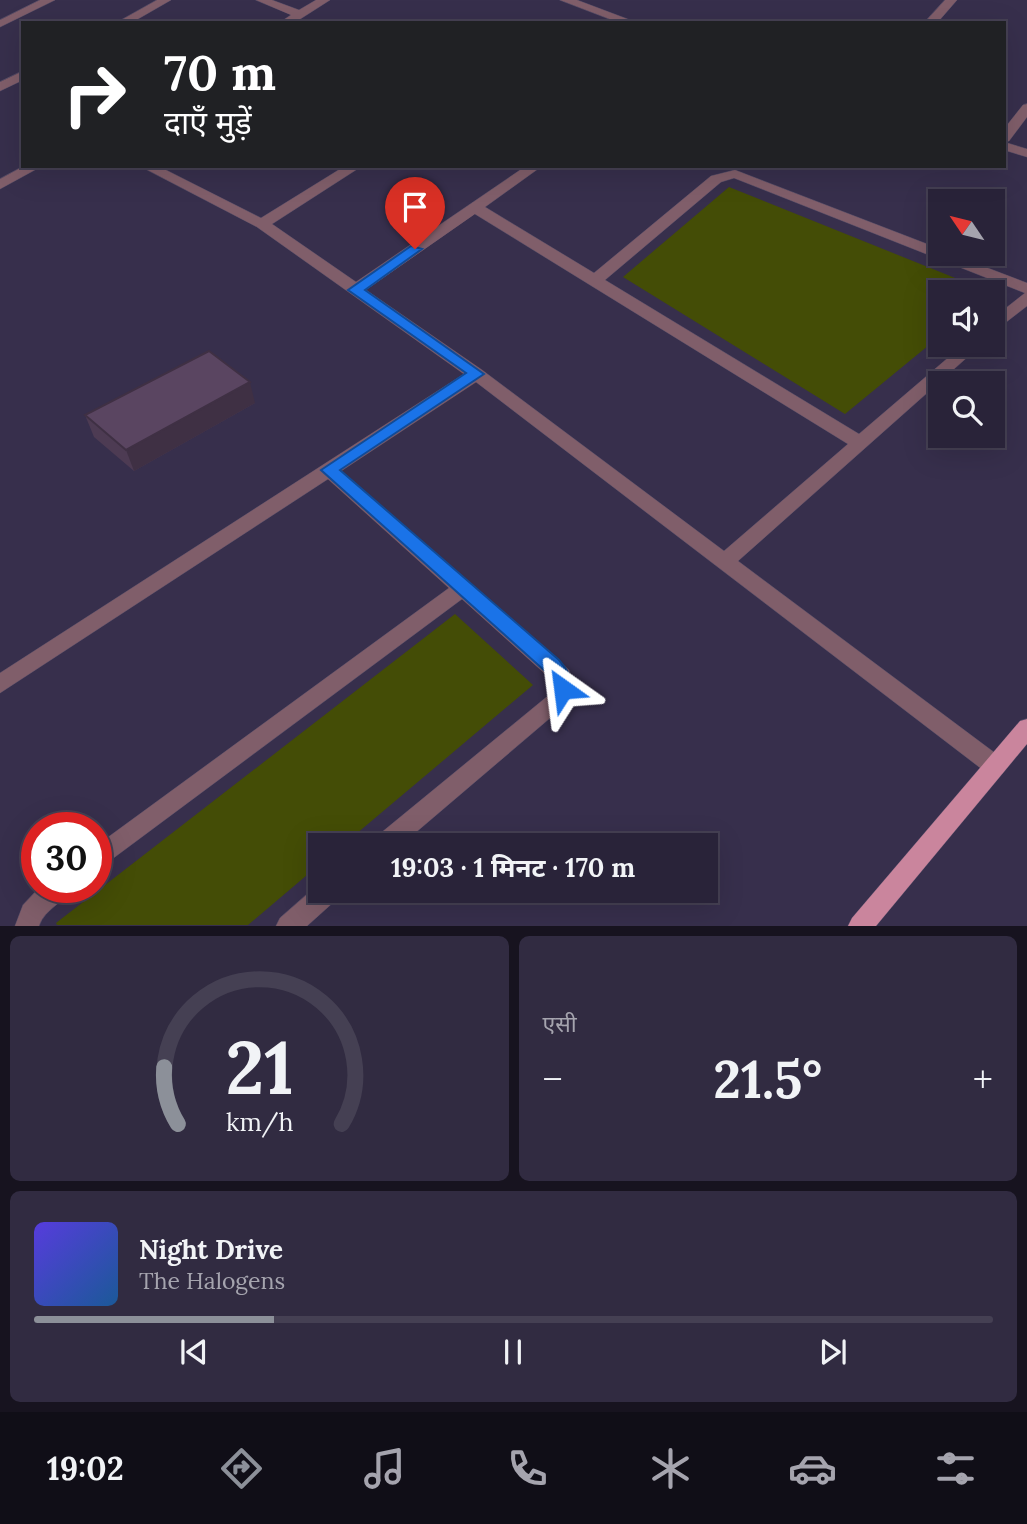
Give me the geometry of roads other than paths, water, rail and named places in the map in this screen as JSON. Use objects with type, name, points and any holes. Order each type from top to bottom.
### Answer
[{"type":"main road","points":[[860,926],[1027,728]]},
{"type":"street","points":[[0,24],[49,0]]},
{"type":"street","points":[[126,21],[165,0]]},
{"type":"street","points":[[262,0],[300,14]]},
{"type":"street","points":[[288,21],[324,0]]},
{"type":"street","points":[[566,0],[626,21]]},
{"type":"street","points":[[932,21],[951,0]]},
{"type":"street","points":[[0,87],[21,76]]},
{"type":"street","points":[[1006,135],[1027,108]]},
{"type":"street","points":[[1006,147],[1027,153]]},
{"type":"street","points":[[0,185],[31,168]]},
{"type":"street","points":[[151,168],[262,224],[476,374],[726,560],[995,766]]},
{"type":"street","points":[[262,224],[352,168]]},
{"type":"street","points":[[355,290],[532,168]]},
{"type":"street","points":[[594,281],[716,179],[735,174],[1027,289]]},
{"type":"street","points":[[475,208],[860,443]]},
{"type":"street","points":[[1005,317],[1027,298]]},
{"type":"street","points":[[726,560],[959,357]]},
{"type":"street","points":[[0,684],[476,374]]},
{"type":"street","points":[[329,470],[562,676],[563,689],[556,701],[398,833]]},
{"type":"street","points":[[112,848],[463,588]]},
{"type":"street","points":[[27,926],[29,915],[39,903]]},
{"type":"street","points":[[288,926],[316,903]]}]
